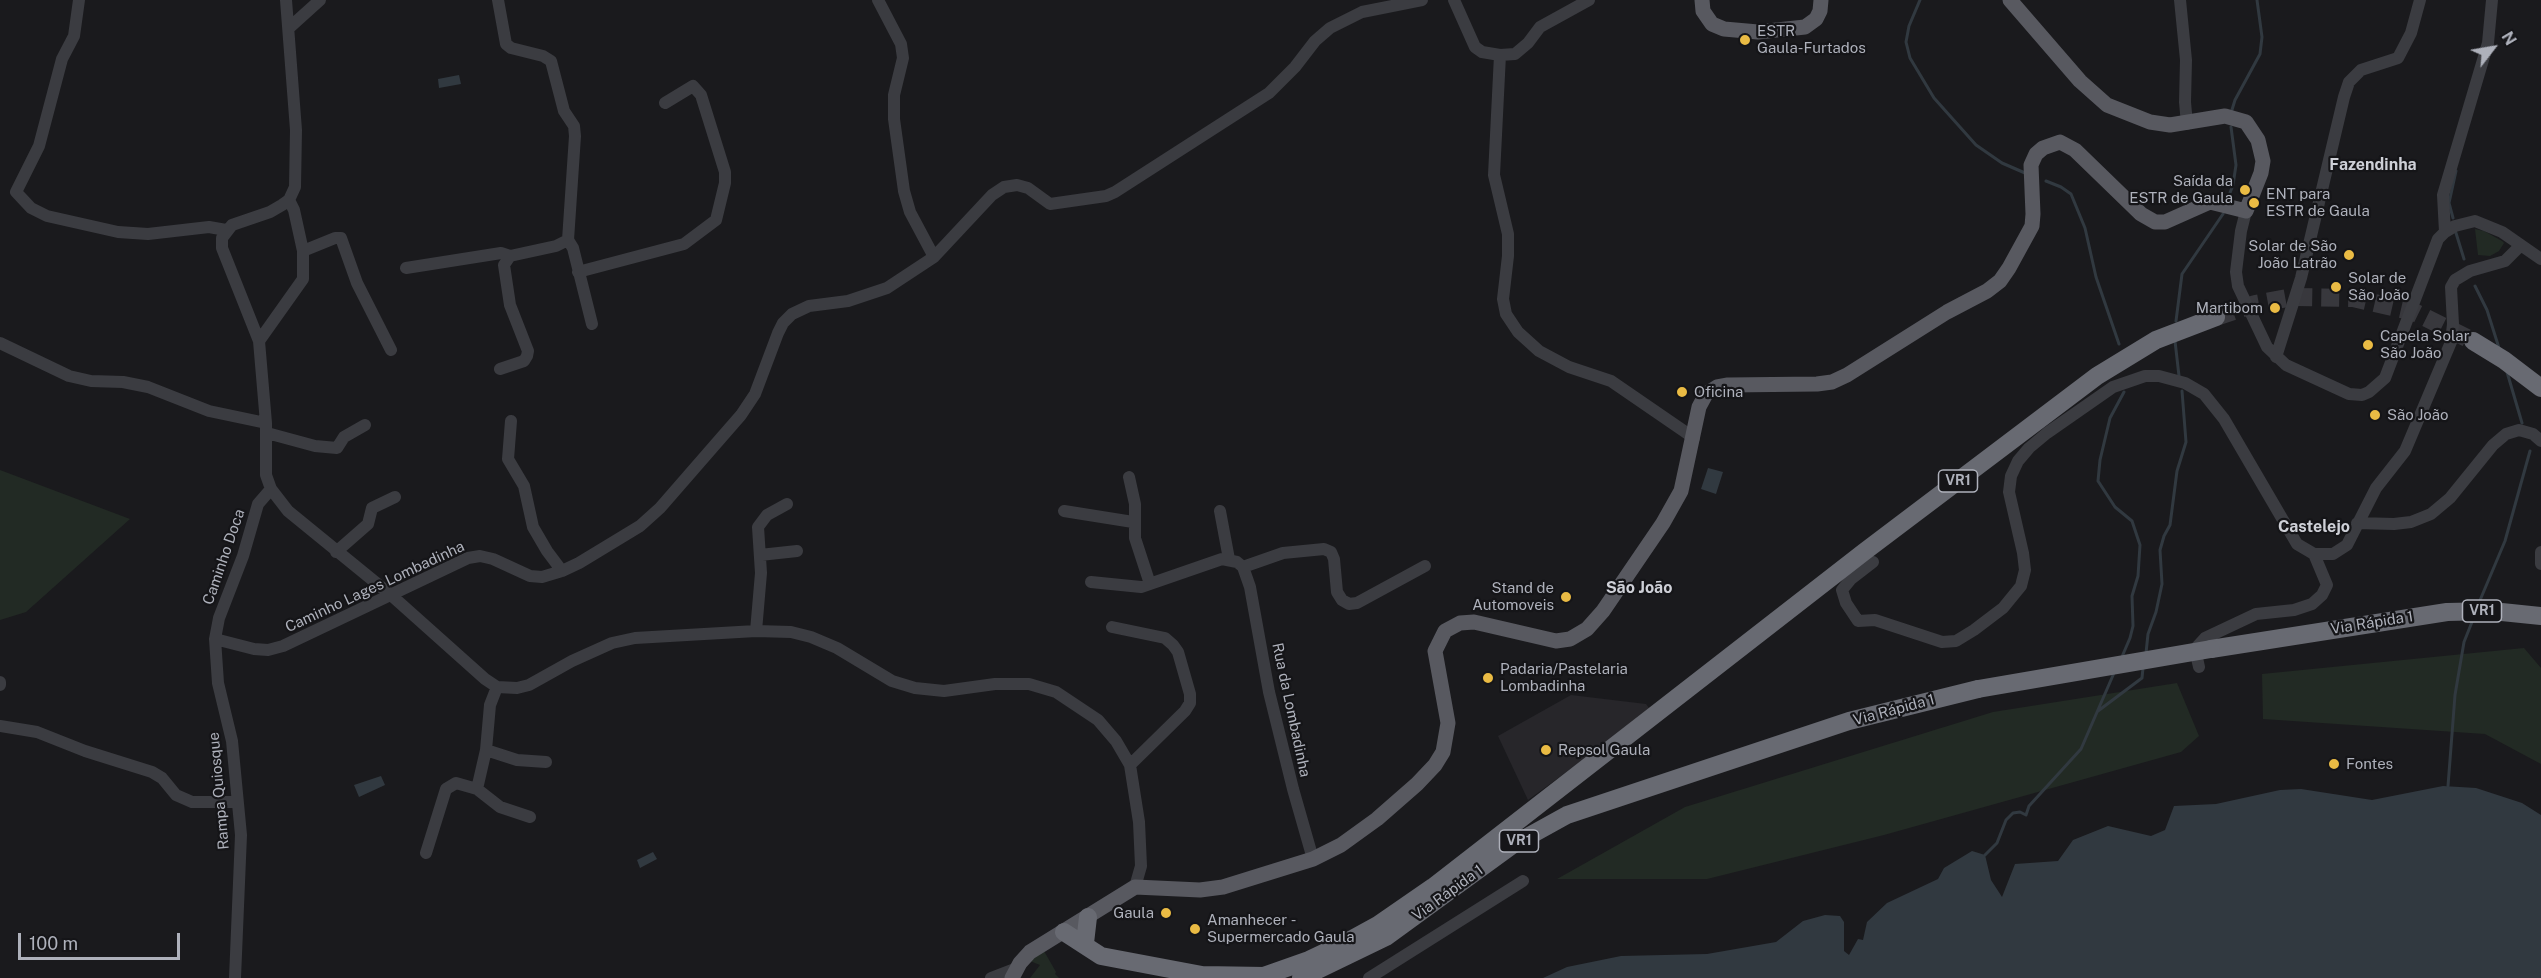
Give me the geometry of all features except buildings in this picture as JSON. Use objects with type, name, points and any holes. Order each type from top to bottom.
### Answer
[{"type":"highway","name":"Via Rápida 1","points":[[1262,977],[1309,960],[1347,942],[1378,925],[1433,887],[2106,369],[2156,340],[2216,317]]},
{"type":"highway","points":[[2473,341],[2504,360],[2541,388]]},
{"type":"highway","name":"Via Rápida 1","points":[[1301,978],[1386,937],[1511,846],[1547,824],[1587,806],[1849,721],[1978,689],[2424,615],[2492,611],[2541,616]]},
{"type":"highway","points":[[1085,943],[1088,917]]},
{"type":"highway","points":[[1064,932],[1085,943],[1101,956],[1202,975],[1262,977]]},
{"type":"main road","points":[[1702,0],[1703,12],[1712,24],[1724,29],[1758,32],[1804,27],[1816,19],[1821,0]]},
{"type":"main road","points":[[1014,973],[1030,952],[1136,887],[1211,890],[1313,859],[1341,845],[1377,819],[1436,765],[1443,752],[1448,723],[1434,651],[1445,631],[1460,623],[1474,622],[1556,641],[1570,639],[1587,629],[1603,611],[1681,491],[1699,407],[1712,390],[1728,385],[1832,382],[1994,286],[2009,268],[2032,226],[2031,165],[2036,154],[2051,143],[2060,142],[2075,150],[2141,214],[2155,222],[2165,222],[2210,202],[2246,211],[2258,181],[2262,152],[2253,131],[2246,122],[2226,116],[2170,125],[2150,122],[2107,105],[2080,81],[2010,0]]},
{"type":"street","points":[[79,0],[74,36],[62,59],[39,146],[16,192],[31,208],[47,216],[118,232],[148,234],[209,227],[226,230]]},
{"type":"street","points":[[286,0],[296,187],[289,200],[270,212],[242,220],[226,230],[222,238],[225,260],[259,340],[267,428],[265,460],[271,489],[288,511],[391,595],[485,679],[497,687],[507,689],[529,685],[572,661],[612,643],[635,638],[756,631],[791,632],[811,637],[837,648],[892,681],[915,688],[944,691],[995,684],[1029,684],[1056,692],[1098,720],[1116,741],[1130,765],[1139,822],[1141,866],[1136,887]]},
{"type":"street","points":[[289,28],[320,0]]},
{"type":"street","points":[[498,0],[506,44],[511,48],[543,56],[551,61],[564,111],[575,128],[568,240],[573,248],[592,324]]},
{"type":"street","points":[[878,0],[901,44],[903,57],[894,95],[894,118],[904,191],[910,212],[934,256]]},
{"type":"street","name":"Caminho Lages Lombadinha","points":[[215,639],[254,649],[268,650],[283,646],[468,558],[480,556],[493,559],[530,576],[542,577],[562,571],[621,539],[660,508],[741,415],[755,394],[777,333],[783,322],[792,314],[809,306],[848,301],[887,288],[934,256],[992,195],[1004,187],[1017,185],[1028,188],[1050,204],[1106,196],[1115,192],[1269,93],[1295,67],[1315,41],[1330,28],[1362,12],[1422,0]]},
{"type":"street","points":[[1454,0],[1474,47],[1482,52],[1500,55],[1515,54],[1528,43],[1540,27],[1589,0]]},
{"type":"street","points":[[2180,0],[2186,60],[2187,124]]},
{"type":"street","points":[[2276,357],[2301,278],[2349,82],[2361,70],[2398,58],[2411,33],[2420,0]]},
{"type":"street","points":[[2445,232],[2443,195],[2488,43],[2492,0]]},
{"type":"street","points":[[1500,55],[1494,175],[1508,234],[1503,299],[1506,314],[1518,332],[1539,351],[1569,367],[1611,381],[1694,438]]},
{"type":"street","points":[[579,272],[684,244],[693,240],[716,220],[725,183],[725,172],[701,94],[693,86],[665,103]]},
{"type":"street","points":[[259,340],[303,279],[303,251],[294,210],[289,200]]},
{"type":"street","points":[[2246,211],[2237,259],[2238,286],[2267,347],[2276,357],[2295,370],[2349,394],[2362,395],[2382,383],[2438,239],[2445,232],[2455,226],[2475,221],[2502,232],[2541,259]]},
{"type":"street","points":[[303,251],[340,238],[357,283],[391,350]]},
{"type":"street","points":[[406,268],[501,253],[510,256],[556,246],[568,240]]},
{"type":"street","points":[[1873,562],[1851,579],[1842,590],[1845,603],[1858,621],[1875,620],[1942,642],[1956,641],[1974,630],[2003,608],[2021,586],[2025,570],[2023,553],[2009,492],[2014,469],[2023,454],[2047,433],[2114,387],[2127,381],[2159,376],[2194,386],[2215,406],[2297,544],[2314,554],[2333,554],[2341,549],[2352,536],[2376,488],[2405,451],[2451,342],[2453,324],[2451,287],[2461,275],[2505,261],[2521,245]]},
{"type":"street","points":[[500,369],[517,365],[527,356],[528,351],[510,304],[505,279],[504,265],[510,256]]},
{"type":"street","points":[[0,343],[69,376],[91,381],[123,382],[147,387],[209,411],[267,428],[315,446],[337,448],[344,437],[365,425]]},
{"type":"street","points":[[511,421],[508,459],[524,486],[533,527],[562,571]]},
{"type":"street","points":[[2357,523],[2411,522],[2431,514],[2450,498],[2493,445],[2506,434],[2519,430],[2533,434],[2541,441]]},
{"type":"street","points":[[1129,477],[1135,504],[1133,522],[1135,538],[1150,584]]},
{"type":"street","name":"Caminho Doca","points":[[215,639],[219,618],[243,556],[258,504],[271,489]]},
{"type":"street","points":[[336,552],[368,524],[372,508],[395,497]]},
{"type":"street","points":[[756,631],[761,573],[758,527],[767,515],[787,504]]},
{"type":"street","points":[[1064,511],[1133,522]]},
{"type":"street","points":[[1220,511],[1229,559]]},
{"type":"street","points":[[1091,582],[1136,588],[1214,561],[1229,559],[1243,567],[1283,553],[1324,549],[1330,552],[1334,559],[1337,592],[1342,600],[1349,604],[1358,603],[1425,566]]},
{"type":"street","points":[[760,555],[797,551]]},
{"type":"street","points":[[2541,552],[2541,564]]},
{"type":"street","points":[[2199,667],[2195,649],[2205,638],[2256,614],[2294,610],[2312,604],[2322,595],[2327,585],[2314,554]]},
{"type":"street","name":"Rua da Lombadinha","points":[[1243,567],[1251,587],[1269,692],[1313,859]]},
{"type":"street","points":[[1112,627],[1165,638],[1178,652],[1190,694],[1190,703],[1185,711],[1130,765]]},
{"type":"street","name":"Rampa Quiosque","points":[[215,639],[218,683],[232,741],[241,835],[235,978]]},
{"type":"street","points":[[477,789],[486,750],[490,705],[497,687]]},
{"type":"street","points":[[0,726],[51,736],[85,751],[152,772],[162,778],[176,795],[192,802],[237,802]]},
{"type":"street","points":[[486,750],[517,760],[546,762]]},
{"type":"street","points":[[426,853],[446,789],[456,783],[477,789],[500,807],[530,817]]},
{"type":"street","points":[[1369,978],[1523,881]]},
{"type":"street","points":[[991,978],[1014,973]]},
{"type":"shaded area","points":[[459,75],[461,84],[439,88],[438,79]]},
{"type":"shaded area","points":[[2475,229],[2484,231],[2502,241],[2504,243],[2499,251],[2490,256],[2478,255]]},
{"type":"shaded area","points":[[1708,468],[1723,472],[1716,494],[1701,489]]},
{"type":"shaded area","points":[[0,470],[130,519],[26,612],[0,620]]},
{"type":"shaded area","points":[[2524,648],[2541,668],[2541,764],[2485,734],[2263,719],[2262,674]]},
{"type":"shaded area","points":[[2177,683],[2199,736],[2181,752],[1884,835],[1707,879],[1557,879],[1685,807],[1993,712]]},
{"type":"shaded area","points":[[1571,695],[1646,704],[1649,708],[1528,800],[1498,736]]},
{"type":"shaded area","points":[[381,776],[385,785],[359,797],[354,785]]},
{"type":"shaded area","points":[[2443,786],[2476,788],[2522,803],[2541,815],[2541,978],[1543,978],[1567,967],[1621,956],[1707,954],[1776,942],[1803,921],[1825,915],[1840,916],[1844,922],[1844,951],[1849,955],[1858,939],[1863,940],[1867,922],[1887,903],[1938,879],[1944,868],[1972,851],[1985,855],[1991,880],[2002,897],[2015,864],[2058,861],[2073,840],[2108,826],[2151,836],[2165,830],[2174,806],[2216,804],[2280,790],[2301,789],[2372,800]]},
{"type":"shaded area","points":[[653,852],[657,859],[640,868],[637,860]]},
{"type":"shaded area","points":[[1044,951],[1059,978],[1030,978],[1040,965],[1030,961]]},
{"type":"waterway","points":[[1920,0],[1909,26],[1906,42],[1910,58],[1934,98],[1976,145],[2002,163],[2025,173]]},
{"type":"waterway","points":[[2231,113],[2235,100],[2260,54],[2262,37],[2257,0]]},
{"type":"waterway","points":[[2228,198],[2236,165],[2231,127]]},
{"type":"waterway","points":[[2453,218],[2449,203],[2456,171]]},
{"type":"waterway","points":[[2046,181],[2071,194],[2085,228],[2096,277],[2119,344]]},
{"type":"waterway","points":[[2176,321],[2182,274],[2223,214]]},
{"type":"waterway","points":[[2456,233],[2464,259]]},
{"type":"waterway","points":[[2475,286],[2487,310],[2499,348]]},
{"type":"waterway","points":[[2175,341],[2179,376]]},
{"type":"waterway","points":[[2507,372],[2522,423]]},
{"type":"waterway","points":[[2146,653],[2148,634],[2162,584],[2160,550],[2170,525],[2177,471],[2186,442],[2182,391]]},
{"type":"waterway","points":[[2121,659],[2133,626],[2132,596],[2138,576],[2140,545],[2132,521],[2115,507],[2098,481],[2100,460],[2110,418],[2124,392]]},
{"type":"waterway","points":[[2478,605],[2505,541],[2530,451]]},
{"type":"waterway","points":[[2448,786],[2455,695],[2464,642],[2474,617]]},
{"type":"waterway","points":[[2098,711],[2142,678],[2143,668]]},
{"type":"waterway","points":[[1985,855],[1997,843],[2006,820],[2013,813],[2020,812],[2026,815],[2029,806],[2081,749],[2114,673]]},
{"type":"tunnel","points":[[2216,317],[2255,304],[2293,297],[2353,298],[2414,312],[2473,341]]},
{"type":"place","name":"ESTR Gaula-Furtados","points":[[1745,40]]},
{"type":"place","name":"Saída da ESTR de Gaula","points":[[2245,190]]},
{"type":"place","name":"ENT para ESTR de Gaula","points":[[2254,203]]},
{"type":"place","name":"Solar de São João Latrão","points":[[2349,255]]},
{"type":"place","name":"Solar de São João","points":[[2336,287]]},
{"type":"place","name":"Martibom","points":[[2275,308]]},
{"type":"place","name":"Capela Solar São João","points":[[2368,345]]},
{"type":"place","name":"Oficina","points":[[1682,392]]},
{"type":"place","name":"São João","points":[[2375,415]]},
{"type":"place","name":"Stand de Automoveis","points":[[1566,597]]},
{"type":"place","name":"Padaria/Pastelaria Lombadinha","points":[[1488,678]]},
{"type":"place","name":"Repsol Gaula","points":[[1546,750]]},
{"type":"place","name":"Fontes","points":[[2334,764]]},
{"type":"place","name":"Gaula","points":[[1166,913]]},
{"type":"place","name":"Amanhecer - Supermercado Gaula","points":[[1195,929]]},
{"type":"district","name":"Fazendinha","points":[[2373,165]]},
{"type":"district","name":"Castelejo","points":[[2314,527]]},
{"type":"district","name":"São João","points":[[1639,588]]}]
